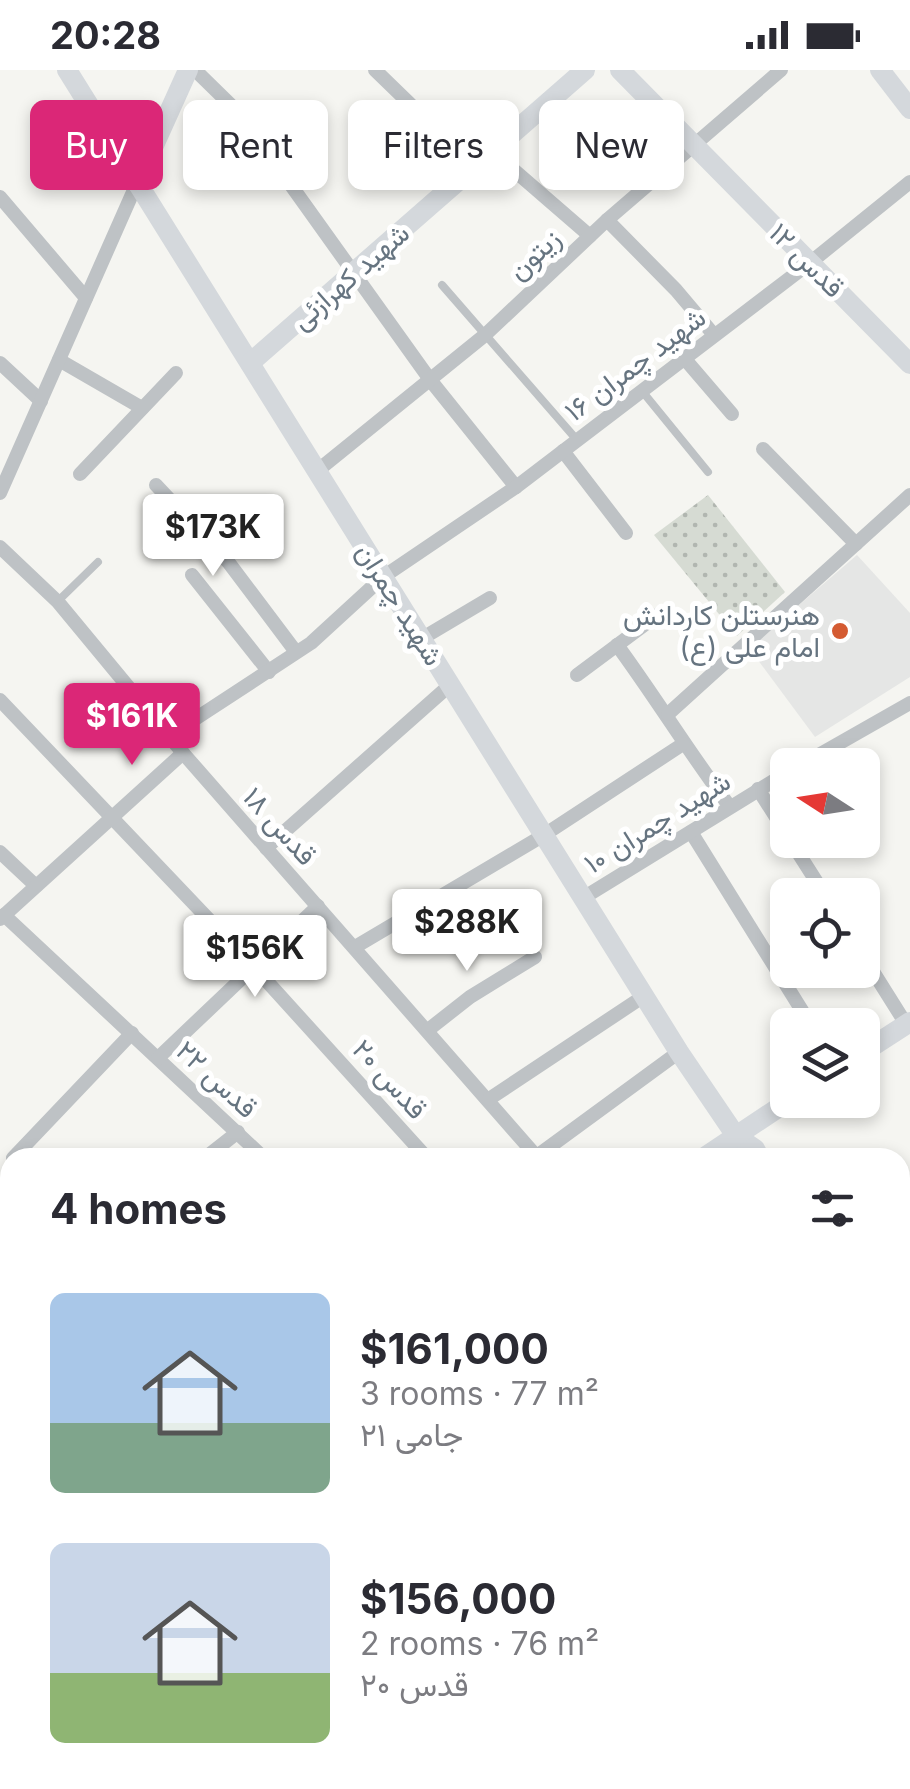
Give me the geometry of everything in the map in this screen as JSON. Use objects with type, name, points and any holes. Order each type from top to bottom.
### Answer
[{"type":"street","name":"شهید چمران","points":[[67,70],[86,100]]},
{"type":"street","points":[[163,130],[192,70],[240,114],[430,381],[516,487]]},
{"type":"street","name":"شهید کهرازئی","points":[[519,128],[585,70]]},
{"type":"street","name":"قدس ۱۲","points":[[620,70],[910,364]]},
{"type":"street","name":"زیتون","points":[[317,471],[485,334],[692,144],[781,70]]},
{"type":"street","points":[[880,70],[910,109]]},
{"type":"street","points":[[383,73],[409,100]]},
{"type":"street","points":[[519,175],[590,236]]},
{"type":"street","name":"شهید چمران ۱۶","points":[[168,736],[310,643],[383,577],[516,487],[910,182]]},
{"type":"street","points":[[0,492],[134,190]]},
{"type":"street","name":"شهید چمران","points":[[141,190],[679,1052],[736,1136],[739,1148]]},
{"type":"street","name":"شهید کهرازئی","points":[[250,363],[449,190]]},
{"type":"street","points":[[0,197],[86,298]]},
{"type":"street","points":[[607,220],[714,335]]},
{"type":"street","points":[[684,358],[732,414]]},
{"type":"street","points":[[59,360],[142,408]]},
{"type":"street","points":[[0,362],[41,400]]},
{"type":"street","points":[[80,474],[176,374]]},
{"type":"street","points":[[764,449],[856,544]]},
{"type":"street","points":[[563,451],[626,533]]},
{"type":"street","points":[[156,485],[229,564],[296,652]]},
{"type":"street","points":[[668,714],[910,495]]},
{"type":"street","name":"قدس ۱۸","points":[[0,547],[58,602],[182,753],[529,1148]]},
{"type":"street","points":[[192,576],[269,672]]},
{"type":"street","points":[[422,639],[490,598]]},
{"type":"street","points":[[577,674],[663,612]]},
{"type":"street","points":[[617,645],[668,714],[682,744],[730,807]]},
{"type":"street","points":[[266,848],[450,685]]},
{"type":"street","name":"قدس ۲۰","points":[[0,700],[254,967],[418,1148]]},
{"type":"street","points":[[831,748],[910,704]]},
{"type":"street","points":[[355,948],[544,835],[682,744]]},
{"type":"street","points":[[2,917],[182,753]]},
{"type":"street","name":"شهید چمران ۱۰","points":[[583,898],[770,782]]},
{"type":"street","points":[[758,789],[770,808]]},
{"type":"street","points":[[691,832],[800,1008]]},
{"type":"street","points":[[0,852],[36,886]]},
{"type":"street","points":[[158,1058],[318,906]]},
{"type":"street","name":"قدس ۲۲","points":[[2,917],[254,1148]]},
{"type":"street","points":[[428,1030],[470,997],[535,957]]},
{"type":"street","points":[[880,981],[908,1023],[880,1041]]},
{"type":"street","points":[[488,1099],[644,996]]},
{"type":"street","points":[[22,1148],[132,1033]]},
{"type":"street","points":[[549,1148],[679,1052]]},
{"type":"street","points":[[717,1148],[770,1113]]},
{"type":"street","points":[[218,1148],[238,1132]]},
{"type":"street","name":"شهید چمران","points":[[736,1136],[754,1148]]},
{"type":"lane","points":[[442,285],[577,440]]},
{"type":"lane","points":[[642,391],[708,472]]},
{"type":"lane","points":[[58,602],[98,562]]},
{"type":"shaded area","points":[[708,495],[785,592],[737,636],[654,535]]},
{"type":"shaded area","name":"هنرستلن کاردانش امام علی (ع)","points":[[857,555],[910,613],[910,677],[815,737],[749,648]]},
{"type":"place","name":"هنرستلن کاردانش امام علی (ع)","points":[[840,631]]}]
